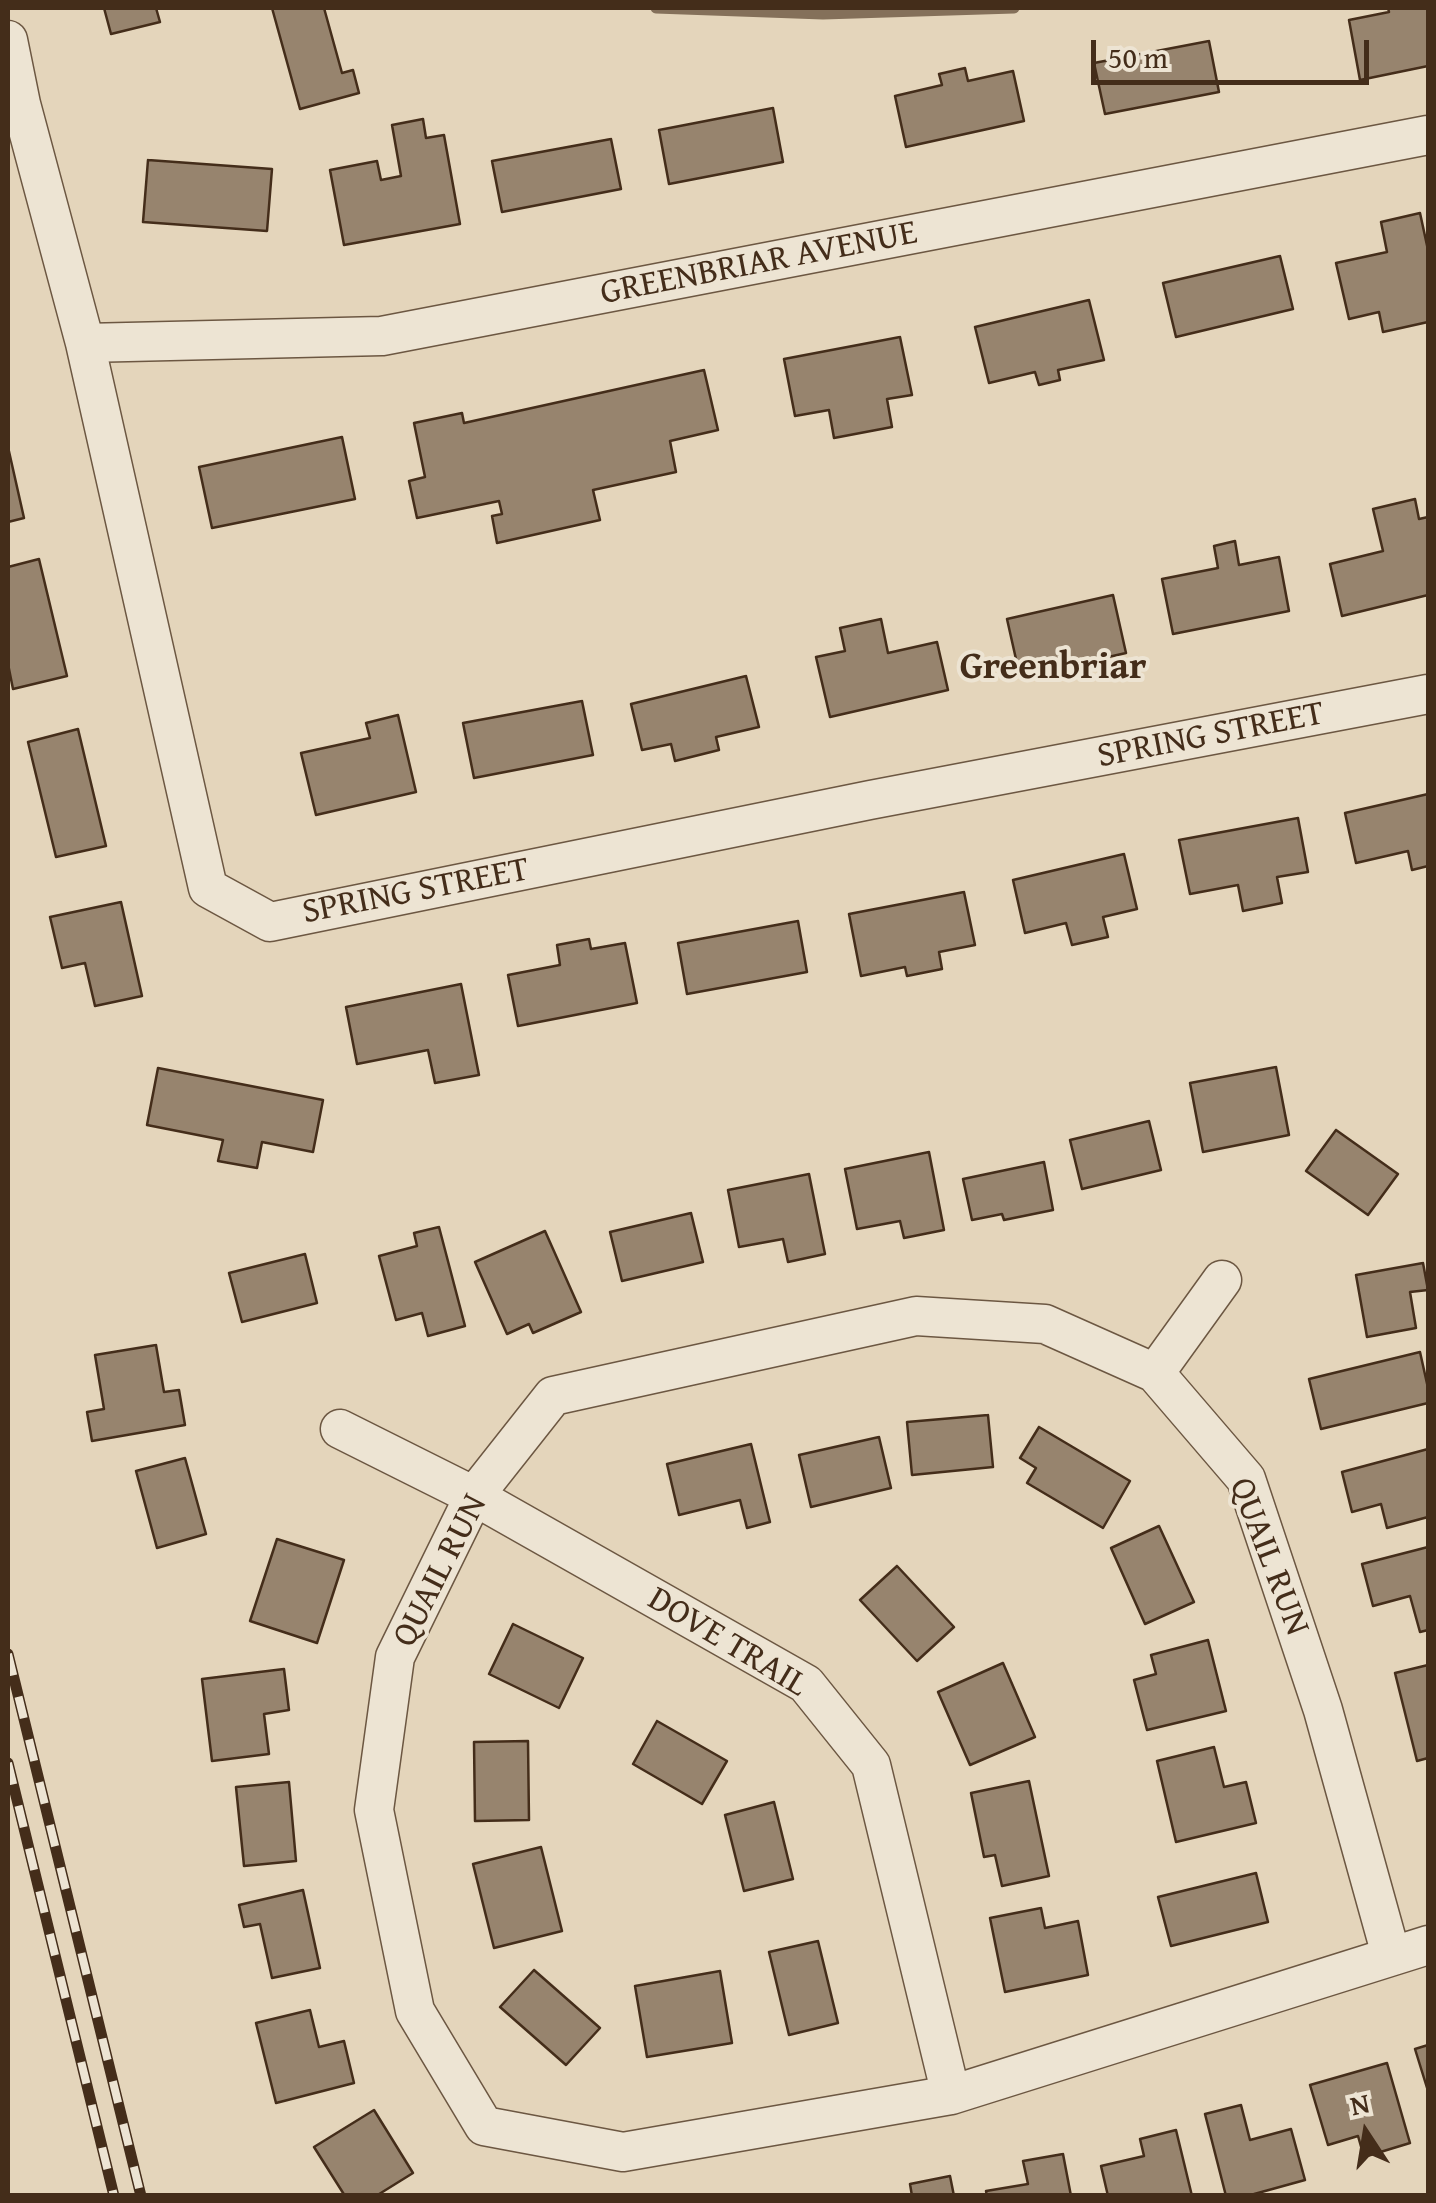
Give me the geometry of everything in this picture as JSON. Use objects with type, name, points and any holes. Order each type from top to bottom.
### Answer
[{"type":"street","name":"SPRING STREET","points":[[8,40],[21,104],[85,342],[208,888],[270,922],[851,804],[1428,694]]},
{"type":"street","name":"GREENBRIAR AVENUE","points":[[85,342],[382,336],[1428,135]]},
{"type":"street","points":[[1155,1373],[1222,1280]]},
{"type":"street","name":"QUAIL RUN","points":[[1391,1955],[1323,1710],[1246,1478],[1155,1373],[1044,1324],[916,1316],[553,1396],[474,1496],[396,1658],[374,1810],[414,2011],[484,2126],[623,2152],[951,2095],[1428,1945]]},
{"type":"street","name":"DOVE TRAIL","points":[[340,1429],[474,1496],[806,1684],[871,1765],[951,2095]]},
{"type":"building","points":[[104,8],[156,8],[160,22],[111,34]]},
{"type":"building","points":[[272,8],[324,8],[342,73],[353,70],[359,93],[300,109]]},
{"type":"building","points":[[1388,8],[1428,8],[1428,66],[1360,80],[1349,20],[1389,12]]},
{"type":"building","points":[[1209,41],[1219,92],[1105,114],[1094,63]]},
{"type":"building","points":[[965,68],[968,81],[1013,71],[1024,121],[906,147],[895,96],[942,85],[939,74]]},
{"type":"building","points":[[773,108],[783,162],[669,184],[659,130]]},
{"type":"building","points":[[423,119],[426,138],[444,135],[460,224],[344,245],[330,170],[377,161],[381,180],[401,176],[392,125]]},
{"type":"building","points":[[611,139],[621,189],[502,212],[492,161]]},
{"type":"building","points":[[148,160],[272,169],[267,231],[143,222]]},
{"type":"building","points":[[1420,213],[1428,250],[1428,322],[1383,332],[1379,312],[1349,319],[1336,263],[1387,252],[1381,222]]},
{"type":"building","points":[[1280,256],[1293,309],[1176,337],[1163,283]]},
{"type":"building","points":[[1089,300],[1104,360],[1058,370],[1060,380],[1039,385],[1035,372],[989,383],[975,327]]},
{"type":"building","points":[[900,337],[912,395],[887,399],[892,427],[834,438],[829,410],[795,416],[784,359]]},
{"type":"building","points":[[704,370],[718,430],[670,441],[676,472],[593,490],[600,520],[497,543],[492,516],[502,514],[499,501],[417,518],[409,481],[425,477],[414,423],[462,413],[464,423]]},
{"type":"building","points":[[342,437],[355,499],[212,528],[199,467]]},
{"type":"building","points":[[8,447],[24,518],[8,522]]},
{"type":"building","points":[[1415,499],[1419,519],[1428,517],[1428,595],[1342,616],[1330,564],[1383,551],[1373,509]]},
{"type":"building","points":[[1235,541],[1239,565],[1279,557],[1289,611],[1173,634],[1162,579],[1218,568],[1214,546]]},
{"type":"building","points":[[39,559],[67,676],[13,689],[8,664],[8,567]]},
{"type":"building","points":[[1113,595],[1126,653],[1020,677],[1007,619]]},
{"type":"building","points":[[881,619],[888,653],[937,642],[948,690],[830,717],[816,657],[845,651],[840,628]]},
{"type":"building","points":[[746,676],[759,727],[716,737],[719,750],[675,761],[671,744],[642,750],[631,704]]},
{"type":"building","points":[[582,701],[593,755],[474,778],[463,723]]},
{"type":"building","points":[[398,715],[416,792],[316,815],[301,753],[370,738],[366,723]]},
{"type":"building","points":[[78,729],[106,846],[56,857],[28,742]]},
{"type":"building","points":[[1428,794],[1428,866],[1412,870],[1408,851],[1356,863],[1345,813]]},
{"type":"building","points":[[1298,818],[1308,872],[1277,877],[1282,903],[1243,911],[1238,885],[1190,894],[1179,840]]},
{"type":"building","points":[[1124,854],[1137,909],[1103,917],[1108,937],[1072,945],[1066,923],[1025,933],[1013,880]]},
{"type":"building","points":[[964,892],[975,945],[939,952],[942,969],[907,976],[905,967],[861,976],[849,914]]},
{"type":"building","points":[[121,902],[142,996],[95,1006],[85,963],[62,968],[50,917]]},
{"type":"building","points":[[798,921],[807,972],[687,994],[678,943]]},
{"type":"building","points":[[589,939],[591,949],[625,943],[637,1003],[518,1026],[508,975],[560,965],[557,945]]},
{"type":"building","points":[[461,984],[479,1075],[435,1083],[428,1050],[357,1064],[346,1007]]},
{"type":"building","points":[[1276,1067],[1289,1135],[1203,1152],[1190,1083]]},
{"type":"building","points":[[158,1068],[323,1100],[313,1152],[262,1142],[257,1168],[218,1161],[223,1140],[147,1125]]},
{"type":"building","points":[[1149,1121],[1161,1170],[1082,1189],[1070,1140]]},
{"type":"building","points":[[1336,1130],[1398,1174],[1368,1215],[1306,1171]]},
{"type":"building","points":[[929,1152],[944,1230],[904,1238],[900,1221],[857,1229],[845,1169]]},
{"type":"building","points":[[1044,1162],[1053,1210],[1004,1220],[1002,1214],[972,1220],[963,1179]]},
{"type":"building","points":[[809,1174],[825,1254],[788,1262],[783,1239],[739,1247],[728,1190]]},
{"type":"building","points":[[691,1213],[703,1262],[622,1281],[610,1232]]},
{"type":"building","points":[[439,1227],[465,1326],[428,1336],[422,1313],[396,1320],[379,1256],[417,1246],[414,1233]]},
{"type":"building","points":[[545,1231],[581,1312],[533,1333],[529,1324],[507,1334],[475,1262]]},
{"type":"building","points":[[305,1254],[317,1303],[242,1322],[229,1273]]},
{"type":"building","points":[[1423,1263],[1428,1290],[1410,1292],[1416,1328],[1367,1337],[1356,1275]]},
{"type":"building","points":[[156,1345],[164,1392],[179,1390],[185,1425],[92,1441],[87,1412],[104,1409],[95,1355]]},
{"type":"building","points":[[1420,1352],[1428,1403],[1321,1429],[1309,1379]]},
{"type":"building","points":[[988,1415],[993,1467],[912,1475],[907,1422]]},
{"type":"building","points":[[1039,1427],[1130,1481],[1103,1528],[1027,1483],[1036,1468],[1020,1458]]},
{"type":"building","points":[[879,1437],[891,1488],[811,1507],[799,1455]]},
{"type":"building","points":[[751,1444],[770,1522],[747,1528],[740,1500],[679,1515],[667,1464]]},
{"type":"building","points":[[1428,1449],[1428,1517],[1387,1528],[1381,1504],[1352,1512],[1342,1472]]},
{"type":"building","points":[[185,1458],[206,1534],[157,1548],[136,1471]]},
{"type":"building","points":[[1159,1526],[1194,1602],[1145,1624],[1111,1548]]},
{"type":"building","points":[[277,1539],[344,1560],[317,1643],[250,1621]]},
{"type":"building","points":[[1428,1547],[1428,1630],[1420,1632],[1410,1596],[1373,1606],[1362,1564]]},
{"type":"building","points":[[897,1566],[954,1627],[917,1661],[860,1600]]},
{"type":"building","points":[[513,1624],[583,1658],[559,1708],[489,1674]]},
{"type":"building","points":[[1208,1640],[1226,1711],[1147,1730],[1134,1680],[1156,1674],[1151,1655]]},
{"type":"building","points":[[1003,1663],[1035,1737],[970,1765],[938,1692]]},
{"type":"building","points":[[1428,1665],[1428,1758],[1417,1761],[1395,1673]]},
{"type":"building","points":[[284,1669],[289,1710],[264,1714],[269,1754],[212,1761],[202,1679]]},
{"type":"building","points":[[657,1721],[727,1761],[702,1804],[633,1764]]},
{"type":"building","points":[[528,1741],[529,1820],[475,1821],[474,1742]]},
{"type":"building","points":[[1214,1747],[1224,1787],[1246,1782],[1256,1823],[1176,1842],[1157,1761]]},
{"type":"building","points":[[1029,1781],[1049,1876],[1002,1886],[995,1855],[984,1857],[971,1793]]},
{"type":"building","points":[[289,1782],[296,1861],[244,1866],[236,1787]]},
{"type":"building","points":[[774,1802],[793,1879],[744,1891],[725,1815]]},
{"type":"building","points":[[541,1847],[562,1931],[494,1948],[473,1864]]},
{"type":"building","points":[[1256,1873],[1268,1922],[1171,1946],[1158,1897]]},
{"type":"building","points":[[303,1890],[320,1968],[272,1978],[260,1924],[244,1927],[239,1905]]},
{"type":"building","points":[[1041,1908],[1045,1928],[1078,1921],[1088,1975],[1005,1992],[990,1918]]},
{"type":"building","points":[[818,1941],[838,2023],[789,2035],[769,1952]]},
{"type":"building","points":[[534,1970],[600,2028],[566,2065],[500,2007]]},
{"type":"building","points":[[720,1971],[732,2043],[647,2057],[635,1986]]},
{"type":"building","points":[[310,2010],[319,2047],[344,2041],[354,2083],[276,2103],[256,2023]]},
{"type":"building","points":[[1428,2045],[1428,2091],[1415,2049]]},
{"type":"building","points":[[1387,2063],[1410,2143],[1364,2157],[1358,2136],[1328,2145],[1310,2085]]},
{"type":"building","points":[[1241,2105],[1250,2140],[1291,2129],[1305,2180],[1247,2196],[1226,2196],[1205,2114]]},
{"type":"building","points":[[374,2110],[413,2173],[376,2196],[345,2196],[314,2147]]},
{"type":"building","points":[[1176,2130],[1192,2196],[1108,2196],[1101,2166],[1144,2156],[1140,2139]]},
{"type":"building","points":[[1063,2154],[1071,2196],[987,2196],[986,2191],[1028,2184],[1023,2161]]},
{"type":"building","points":[[950,2176],[954,2196],[912,2196],[910,2184]]},
{"type":"waterway","points":[[656,8],[823,14],[1014,8]]},
{"type":"railway","points":[[8,1654],[141,2196]]},
{"type":"railway","points":[[8,1763],[114,2196]]},
{"type":"district","name":"Greenbriar","points":[[1053,668]]}]
